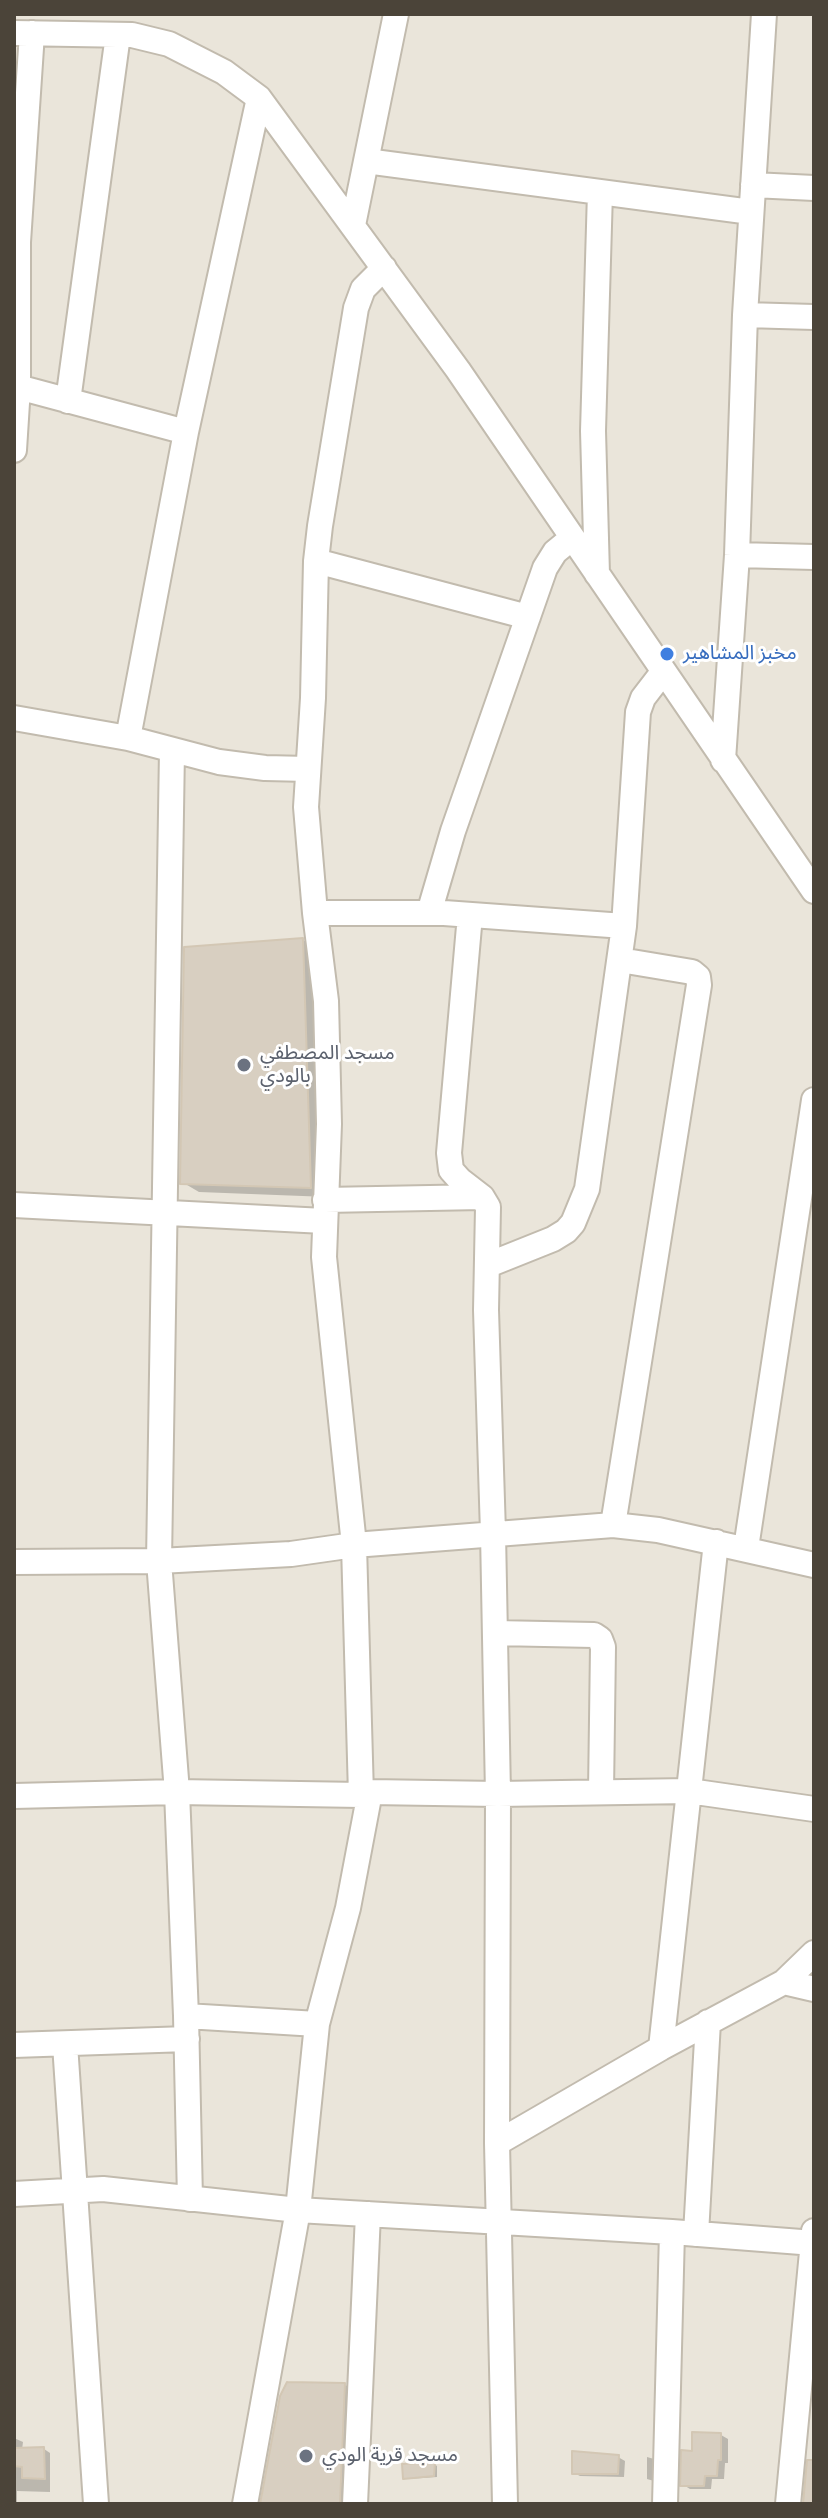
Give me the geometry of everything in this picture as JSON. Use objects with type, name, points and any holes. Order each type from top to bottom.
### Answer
[{"type":"street","points":[[353,225],[396,14]]},
{"type":"street","points":[[723,760],[737,555],[745,315],[764,14]]},
{"type":"street","points":[[14,450],[18,387],[23,33],[132,35],[169,44],[224,72],[259,98],[458,370],[814,891]]},
{"type":"street","points":[[68,401],[118,35]]},
{"type":"street","points":[[128,738],[186,432],[259,98]]},
{"type":"street","points":[[366,161],[751,212]]},
{"type":"street","points":[[753,185],[814,188]]},
{"type":"street","points":[[597,575],[593,431],[600,192]]},
{"type":"street","points":[[245,2504],[298,2210],[317,2024],[348,1908],[365,1794],[354,1545],[324,1257],[329,1124],[326,1001],[306,807],[313,698],[316,561],[356,308],[363,289],[384,268]]},
{"type":"street","points":[[745,315],[814,317]]},
{"type":"street","points":[[18,387],[186,432]]},
{"type":"street","points":[[429,913],[453,831],[545,568],[555,552],[572,538]]},
{"type":"street","points":[[737,555],[814,557]]},
{"type":"street","points":[[316,561],[528,617]]},
{"type":"street","points":[[488,1265],[566,1231],[573,1223],[587,1189],[624,926],[638,712],[643,698],[663,672]]},
{"type":"street","points":[[14,718],[128,738],[219,762],[308,769]]},
{"type":"street","points":[[172,750],[159,1561],[177,1792],[187,2028],[190,2199]]},
{"type":"street","points":[[315,913],[429,913],[624,926]]},
{"type":"street","points":[[470,915],[449,1153],[451,1170],[482,1197],[488,1207],[486,1310],[498,1794],[497,2143],[505,2504]]},
{"type":"street","points":[[613,1525],[699,985],[698,977],[692,972],[620,960]]},
{"type":"street","points":[[746,1548],[814,1100]]},
{"type":"street","points":[[14,1205],[165,1213],[324,1210],[482,1197]]},
{"type":"street","points":[[14,1562],[159,1561],[291,1554],[354,1545],[613,1525],[658,1530],[814,1565]]},
{"type":"street","points":[[661,2048],[716,1542]]},
{"type":"street","points":[[495,1633],[594,1635],[600,1639],[603,1647],[601,1792]]},
{"type":"street","points":[[14,1796],[177,1792],[498,1794],[689,1791],[814,1809]]},
{"type":"street","points":[[497,2143],[661,2048],[784,1982],[814,1953]]},
{"type":"street","points":[[784,1982],[814,1989]]},
{"type":"street","points":[[665,2504],[684,2233],[708,2022]]},
{"type":"street","points":[[14,2045],[65,2044],[187,2028],[317,2024]]},
{"type":"street","points":[[65,2044],[96,2504]]},
{"type":"street","points":[[14,2194],[103,2189],[298,2210],[814,2243]]},
{"type":"street","points":[[355,2504],[368,2214]]},
{"type":"street","points":[[788,2504],[814,2231]]},
{"type":"shaded area","points":[[14,14],[814,14],[814,2504],[14,2504]]},
{"type":"building","name":"مسجد المصطفي بالودي","points":[[303,938],[311,1188],[180,1184],[184,947]]},
{"type":"building","name":"مسجد قرية الودي","points":[[287,2382],[345,2383],[340,2504],[260,2504],[280,2396]]},
{"type":"building","points":[[692,2432],[721,2433],[721,2460],[718,2460],[717,2476],[705,2476],[704,2486],[680,2486],[681,2450],[692,2451]]},
{"type":"building","points":[[44,2447],[45,2479],[22,2478],[22,2467],[14,2466],[14,2448]]},
{"type":"building","points":[[572,2451],[619,2455],[618,2474],[572,2474]]},
{"type":"building","points":[[807,2460],[814,2460],[814,2504],[803,2504]]},
{"type":"building","points":[[435,2462],[434,2476],[403,2479],[402,2464]]},
{"type":"place","name":"مخبز المشاهير","points":[[667,654]]},
{"type":"place","name":"مسجد المصطفي بالودي","points":[[244,1065]]},
{"type":"place","name":"مسجد قرية الودي","points":[[306,2456]]}]
